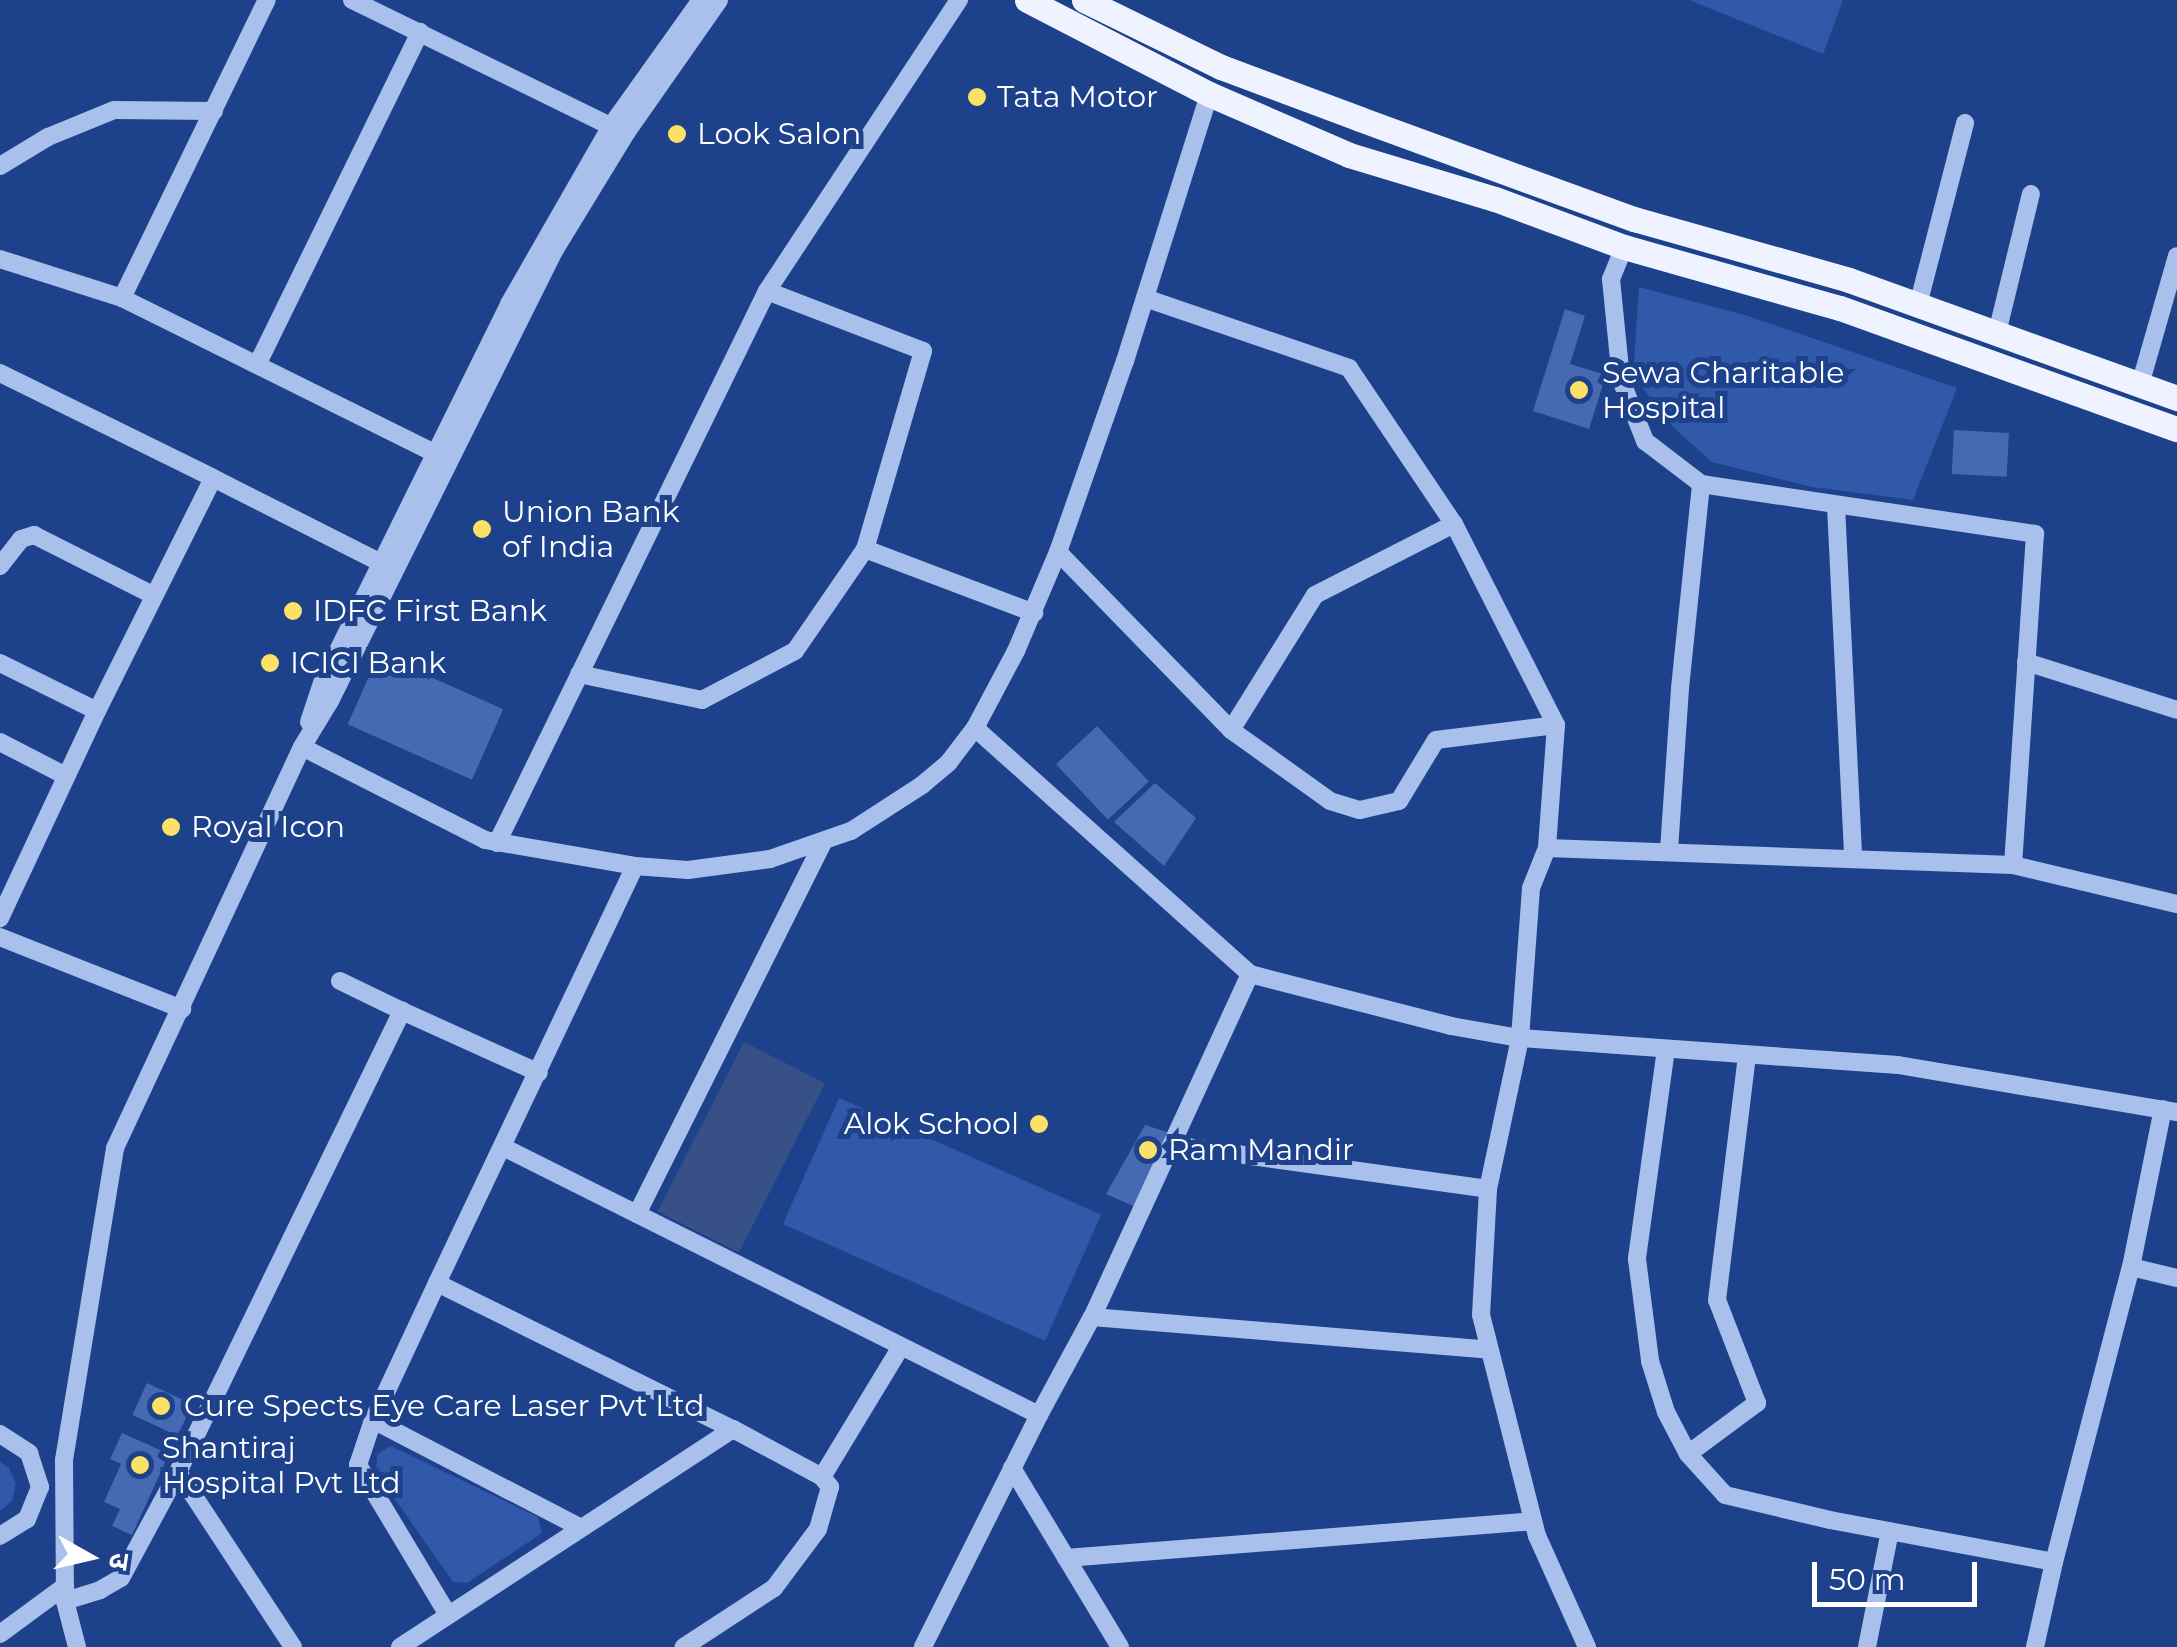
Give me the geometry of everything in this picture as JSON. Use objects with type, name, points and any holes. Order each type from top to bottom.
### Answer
[{"type":"main road","points":[[1026,0],[1209,94],[1349,155],[1495,199],[1624,247],[1840,308],[2177,430]]},
{"type":"main road","points":[[1084,0],[1221,67],[1378,126],[1634,219],[1849,280],[2177,398]]},
{"type":"street","points":[[122,298],[267,0]]},
{"type":"street","points":[[352,0],[618,129]]},
{"type":"street","points":[[76,1647],[65,1593],[64,1460],[114,1148],[302,747],[330,701],[387,566],[509,304],[701,0]]},
{"type":"street","points":[[618,129],[720,0]]},
{"type":"street","points":[[497,844],[767,291],[959,0]]},
{"type":"street","points":[[257,365],[420,32]]},
{"type":"street","points":[[302,747],[497,844],[635,866],[714,868],[770,860],[824,842],[886,811],[948,762],[975,728],[1034,612],[1145,298],[1209,94]]},
{"type":"street","points":[[0,166],[48,138],[114,110],[214,111]]},
{"type":"street","points":[[1918,305],[1965,123]]},
{"type":"street","points":[[1997,333],[2031,194]]},
{"type":"street","points":[[1624,247],[1612,279],[1621,380],[1645,441],[1701,484],[2035,534],[2013,865]]},
{"type":"street","points":[[2140,386],[2177,256]]},
{"type":"street","points":[[0,259],[122,298],[441,456]]},
{"type":"street","points":[[579,674],[702,700],[796,651],[865,550],[923,351],[767,291]]},
{"type":"street","points":[[1145,298],[1349,368],[1454,524],[1556,725],[1547,848],[1530,888],[1520,1038],[1488,1189],[1481,1315],[1533,1521],[1588,1647]]},
{"type":"street","points":[[0,374],[387,566]]},
{"type":"street","points":[[0,918],[97,710],[213,478]]},
{"type":"street","points":[[1669,850],[1680,688],[1701,484]]},
{"type":"street","points":[[1836,506],[1853,858]]},
{"type":"street","points":[[1231,730],[1315,595],[1454,524]]},
{"type":"street","points":[[0,566],[20,538],[34,535],[153,595]]},
{"type":"street","points":[[865,550],[1034,612]]},
{"type":"street","points":[[1058,552],[1231,730],[1330,801],[1360,810],[1399,802],[1436,740],[1556,725]]},
{"type":"street","points":[[0,662],[97,710]]},
{"type":"street","points":[[2026,662],[2177,710]]},
{"type":"street","points":[[975,728],[1250,974],[1451,1026],[1520,1038],[1898,1065],[2170,1110],[2035,1647]]},
{"type":"street","points":[[0,742],[66,776]]},
{"type":"street","points":[[638,1214],[824,842]]},
{"type":"street","points":[[1547,848],[2013,865],[2177,904]]},
{"type":"street","points":[[448,1614],[360,1474],[358,1457],[635,866]]},
{"type":"street","points":[[0,937],[182,1008]]},
{"type":"street","points":[[923,1647],[1092,1317],[1250,974]]},
{"type":"street","points":[[340,981],[539,1073]]},
{"type":"street","points":[[0,1634],[65,1593],[100,1590],[120,1578],[178,1472],[402,1011]]},
{"type":"street","points":[[1666,1050],[1638,1259],[1650,1361],[1666,1412],[1688,1454],[1726,1494],[2054,1562]]},
{"type":"street","points":[[1688,1454],[1757,1404],[1717,1300],[1747,1055]]},
{"type":"street","points":[[1172,1145],[1488,1189]]},
{"type":"street","points":[[504,1147],[1039,1415]]},
{"type":"street","points":[[2130,1266],[2177,1278]]},
{"type":"street","points":[[437,1283],[733,1429],[822,1477],[830,1487],[818,1529],[774,1588],[684,1647]]},
{"type":"street","points":[[1092,1317],[1490,1350]]},
{"type":"street","points":[[822,1477],[900,1348]]},
{"type":"street","points":[[373,1420],[582,1528]]},
{"type":"street","points":[[400,1647],[733,1429]]},
{"type":"street","points":[[0,1434],[16,1441],[37,1469],[36,1504],[27,1519],[0,1536]]},
{"type":"street","points":[[37,1469],[64,1460]]},
{"type":"street","points":[[1012,1468],[1120,1647]]},
{"type":"street","points":[[178,1472],[293,1647]]},
{"type":"street","points":[[1066,1558],[1533,1521]]},
{"type":"street","points":[[1867,1647],[1890,1531]]},
{"type":"shaded area","points":[[1689,0],[1843,0],[1823,54]]},
{"type":"shaded area","points":[[1639,287],[1748,316],[1957,388],[1913,500],[1812,487],[1712,462],[1673,427],[1633,376]]},
{"type":"shaded area","points":[[744,1042],[825,1083],[739,1253],[658,1211]]},
{"type":"shaded area","points":[[839,1098],[1101,1215],[1045,1341],[783,1224]]},
{"type":"shaded area","points":[[391,1446],[538,1517],[542,1533],[467,1583],[453,1582],[376,1472],[377,1454]]},
{"type":"shaded area","points":[[0,1462],[9,1468],[16,1484],[12,1501],[0,1511]]},
{"type":"building","points":[[1565,309],[1585,316],[1570,364],[1606,375],[1589,429],[1533,411]]},
{"type":"building","points":[[1954,430],[2009,433],[2007,477],[1952,474]]},
{"type":"building","points":[[379,654],[503,709],[472,780],[348,724]]},
{"type":"building","points":[[1097,726],[1149,782],[1108,820],[1056,764]]},
{"type":"building","points":[[1155,783],[1196,818],[1164,866],[1114,822]]},
{"type":"building","name":"Ram Mandir","points":[[1145,1125],[1173,1134],[1138,1208],[1106,1194]]},
{"type":"building","points":[[147,1383],[192,1404],[178,1436],[132,1415]]},
{"type":"building","points":[[122,1433],[169,1454],[132,1535],[112,1526],[120,1509],[104,1502],[121,1464],[110,1459]]},
{"type":"place","name":"Tata Motor","points":[[977,97]]},
{"type":"place","name":"Look Salon","points":[[677,134]]},
{"type":"place","name":"Sewa Charitable Hospital","points":[[1579,390]]},
{"type":"place","name":"Union Bank of India","points":[[482,529]]},
{"type":"place","name":"IDFC First Bank","points":[[293,611]]},
{"type":"place","name":"ICICI Bank","points":[[270,663]]},
{"type":"place","name":"Royal Icon","points":[[171,827]]},
{"type":"place","name":"Alok School","points":[[1039,1124]]},
{"type":"place","name":"Ram Mandir","points":[[1148,1150]]},
{"type":"place","name":"Cure Spects Eye Care Laser Pvt Ltd","points":[[161,1406]]},
{"type":"place","name":"Shantiraj Hospital Pvt Ltd","points":[[140,1465]]}]
